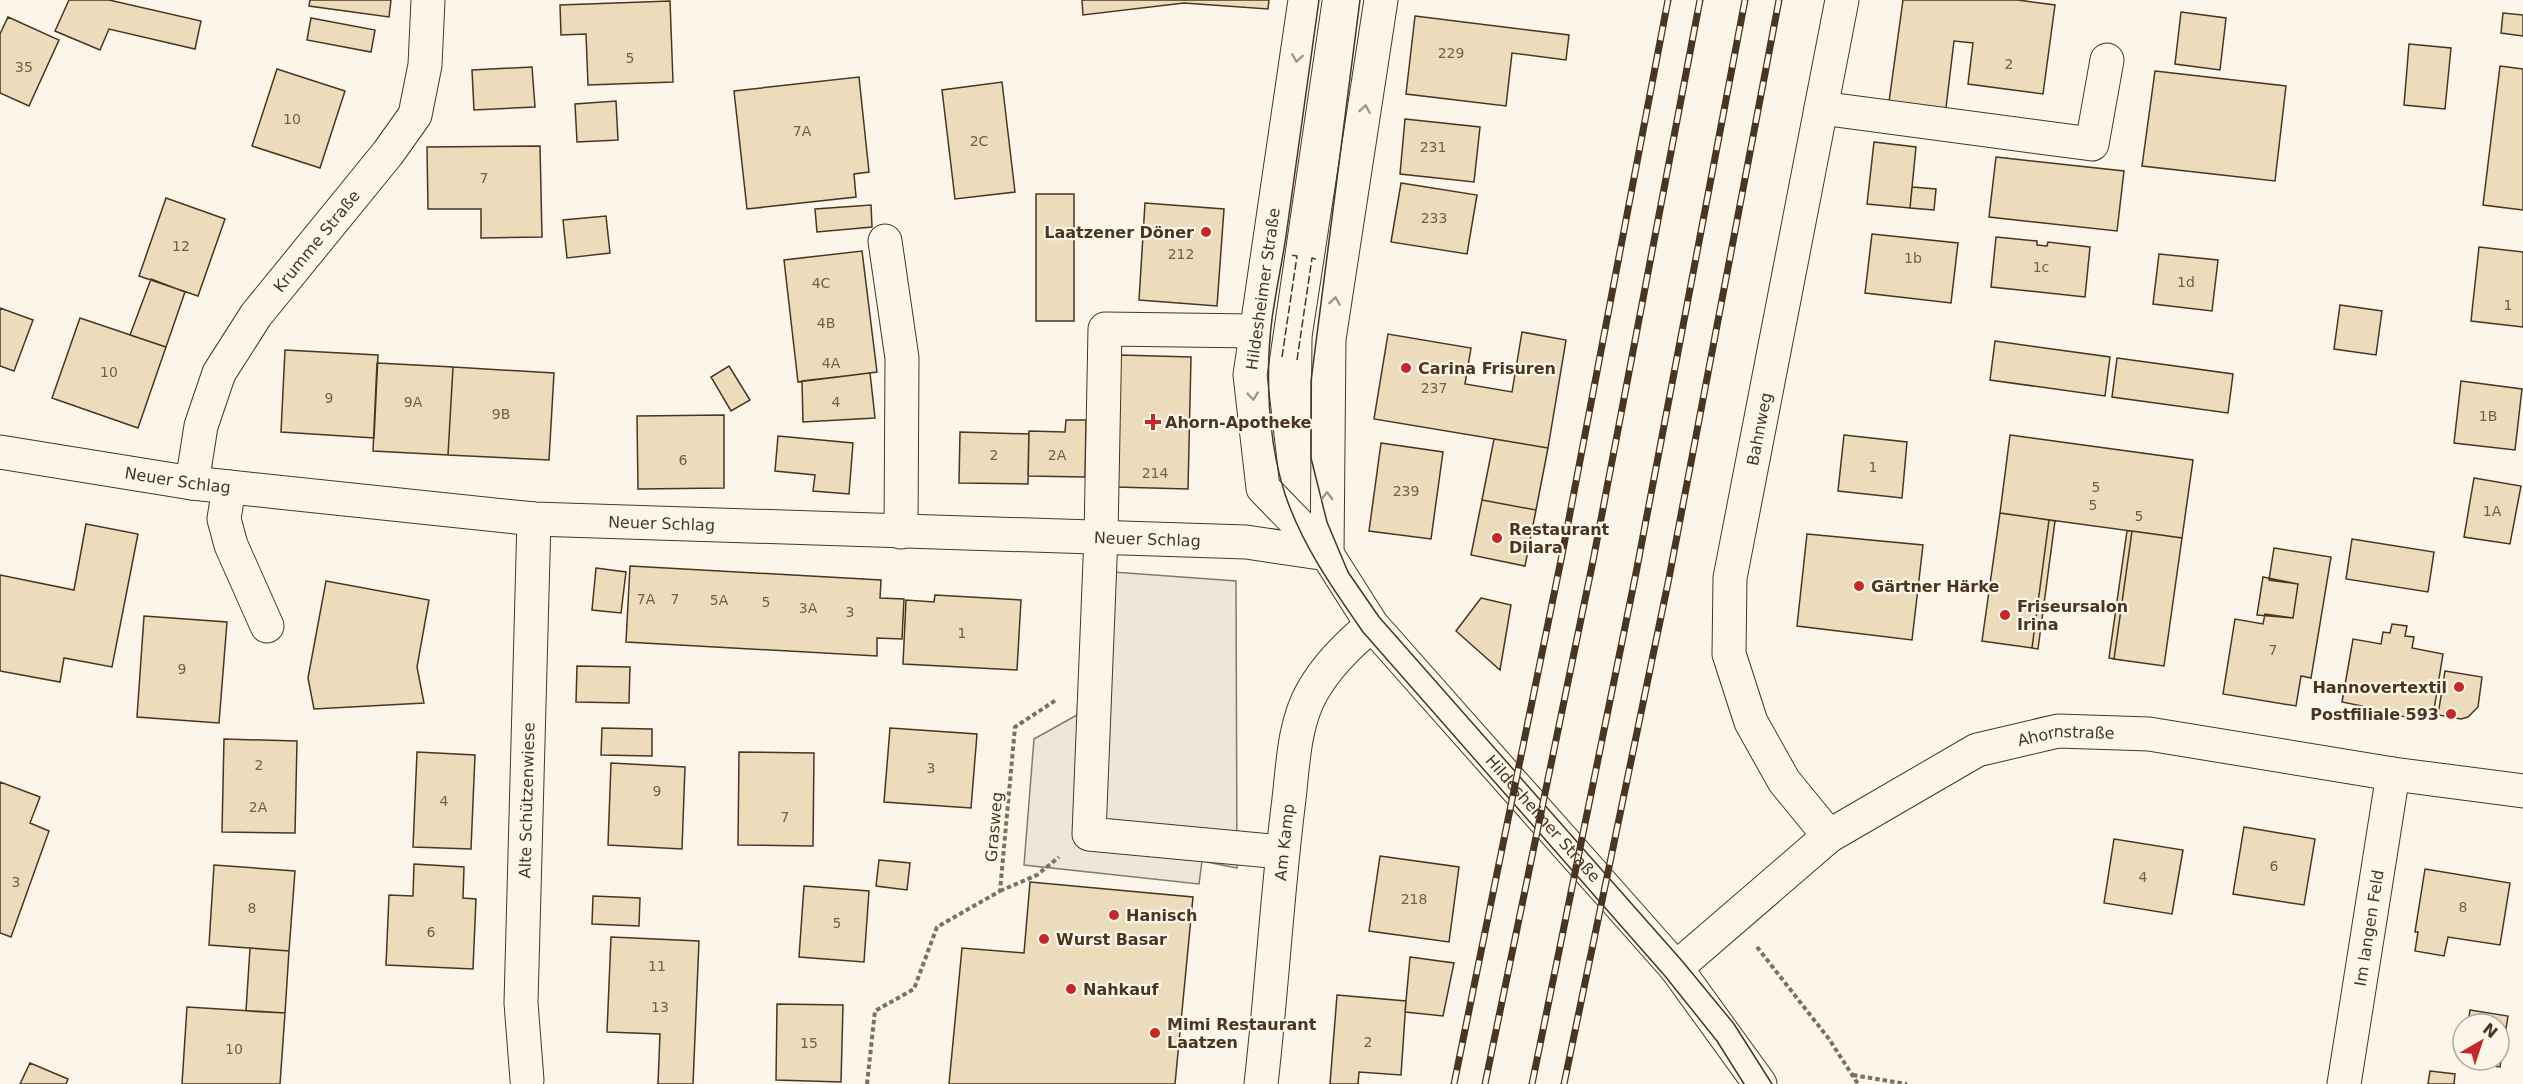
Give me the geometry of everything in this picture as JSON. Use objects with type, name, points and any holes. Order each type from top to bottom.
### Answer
[{"type":"street","name":"Krumme Straße","points":[[192,483],[201,426],[219,373],[256,315],[388,153],[415,115],[425,65],[428,0]]},
{"type":"street","name":"Hildesheimer Straße","points":[[1305,0],[1250,375],[1263,488],[1327,554],[1372,624],[1676,968],[1760,1084]]},
{"type":"street","points":[[1327,554],[1329,339],[1381,0]]},
{"type":"street","name":"Bahnweg","points":[[1829,836],[1784,781],[1751,722],[1729,654],[1730,578],[1842,0]]},
{"type":"street","points":[[1821,108],[2092,144],[2107,60]]},
{"type":"street","points":[[885,241],[902,358],[901,532]]},
{"type":"street","points":[[1255,331],[1104,329],[1101,536],[1089,834],[1282,852]]},
{"type":"street","name":"Neuer Schlag","points":[[0,452],[192,483],[534,519],[1246,542],[1327,554]]},
{"type":"street","points":[[229,487],[224,519],[231,545],[267,626]]},
{"type":"street","name":"Alte Schützenwiese","points":[[528,1080],[520,1003],[534,519]]},
{"type":"street","name":"Am Kamp","points":[[1261,1084],[1273,983],[1282,852],[1297,735],[1311,694],[1329,668],[1372,624]]},
{"type":"street","name":"Ahornstraße","points":[[1676,968],[1829,836],[1977,750],[2058,731],[2149,734],[2393,774],[2522,786]]},
{"type":"street","name":"Im langen Feld","points":[[2344,1084],[2393,774]]},
{"type":"path","name":"Grasweg","points":[[1000,891],[1015,727],[1065,695]]},
{"type":"path","points":[[867,1084],[875,1011],[914,989],[937,927],[1000,891],[1037,874],[1089,834]]},
{"type":"path","points":[[1732,919],[1772,964],[1829,1039],[1858,1084]]},
{"type":"path","points":[[1852,1075],[1907,1084]]},
{"type":"shaded area","points":[[1086,570],[1236,581],[1237,868],[1202,861],[1199,884],[1024,865],[1034,739],[1077,715]]},
{"type":"building","points":[[69,0],[109,0],[201,21],[195,49],[109,29],[100,50],[55,31]]},
{"type":"building","points":[[310,0],[391,0],[389,17],[309,6]]},
{"type":"building","points":[[1082,0],[1269,0],[1268,9],[1184,3],[1083,15]]},
{"type":"building","points":[[1903,0],[2018,0],[2055,5],[2043,94],[1968,84],[1973,43],[1954,41],[1945,116],[1888,109]]},
{"type":"building","points":[[670,1],[673,82],[588,85],[586,34],[561,35],[560,5]]},
{"type":"building","points":[[2181,12],[2226,18],[2220,70],[2175,64]]},
{"type":"building","points":[[2503,13],[2523,15],[2523,36],[2501,33]]},
{"type":"building","points":[[1415,16],[1569,35],[1566,60],[1512,53],[1506,106],[1406,94]]},
{"type":"building","points":[[8,17],[59,40],[29,106],[0,93],[0,34]]},
{"type":"building","points":[[311,18],[375,30],[371,52],[307,40]]},
{"type":"building","points":[[2409,44],[2451,48],[2445,109],[2404,105]]},
{"type":"building","points":[[2500,66],[2523,69],[2523,210],[2483,205]]},
{"type":"building","points":[[532,67],[535,107],[474,110],[472,70]]},
{"type":"building","points":[[277,69],[345,91],[320,168],[252,146]]},
{"type":"building","points":[[2155,71],[2286,86],[2275,181],[2142,166]]},
{"type":"building","points":[[859,77],[869,172],[854,174],[856,197],[747,209],[734,91]]},
{"type":"building","points":[[1002,82],[1015,192],[955,199],[942,90]]},
{"type":"building","points":[[616,101],[618,140],[577,142],[575,104]]},
{"type":"building","points":[[1405,119],[1480,127],[1474,182],[1400,174]]},
{"type":"building","points":[[1874,142],[1916,147],[1910,208],[1867,204]]},
{"type":"building","points":[[540,146],[542,237],[481,238],[481,209],[428,209],[427,147]]},
{"type":"building","points":[[1996,157],[2124,171],[2117,231],[1989,217]]},
{"type":"building","points":[[1401,183],[1477,195],[1467,254],[1391,242]]},
{"type":"building","points":[[1912,187],[1936,189],[1934,210],[1910,208]]},
{"type":"building","points":[[1036,194],[1074,194],[1074,321],[1036,321]]},
{"type":"building","points":[[166,198],[225,219],[198,296],[139,276]]},
{"type":"building","points":[[1145,203],[1224,209],[1217,306],[1139,300]]},
{"type":"building","points":[[871,205],[872,227],[817,232],[815,209]]},
{"type":"building","points":[[606,216],[610,253],[567,258],[563,220]]},
{"type":"building","points":[[1872,234],[1958,243],[1951,303],[1865,293]]},
{"type":"building","points":[[1996,237],[2037,241],[2037,245],[2047,246],[2048,242],[2090,247],[2085,297],[1991,287]]},
{"type":"building","points":[[2479,247],[2523,252],[2523,327],[2471,321]]},
{"type":"building","points":[[862,251],[877,372],[798,382],[784,260]]},
{"type":"building","points":[[2159,254],[2218,260],[2212,311],[2153,304]]},
{"type":"building","points":[[151,279],[185,292],[166,347],[130,335]]},
{"type":"building","points":[[2340,305],[2382,311],[2376,355],[2334,349]]},
{"type":"building","points":[[0,308],[33,320],[14,371],[0,366]]},
{"type":"building","points":[[80,318],[166,347],[138,428],[52,398]]},
{"type":"building","points":[[1522,332],[1566,340],[1548,448],[1374,419],[1388,334],[1471,348],[1465,384],[1512,392]]},
{"type":"building","points":[[1995,341],[2110,357],[2105,396],[1990,380]]},
{"type":"building","points":[[285,350],[378,355],[374,438],[281,432]]},
{"type":"building","points":[[1119,355],[1191,357],[1188,489],[1116,487]]},
{"type":"building","points":[[2117,358],[2233,374],[2228,413],[2112,397]]},
{"type":"building","points":[[377,363],[453,367],[448,455],[373,451]]},
{"type":"building","points":[[729,366],[750,400],[731,411],[711,377]]},
{"type":"building","points":[[453,367],[554,373],[549,460],[448,455]]},
{"type":"building","points":[[870,373],[875,418],[803,422],[802,381]]},
{"type":"building","points":[[2461,381],[2522,389],[2515,450],[2454,443]]},
{"type":"building","points":[[724,415],[724,488],[638,489],[637,416]]},
{"type":"building","points":[[1066,420],[1086,420],[1085,477],[1028,476],[1029,431],[1065,432]]},
{"type":"building","points":[[960,432],[1029,434],[1028,484],[959,483]]},
{"type":"building","points":[[1844,435],[1907,442],[1902,498],[1838,491]]},
{"type":"building","points":[[2010,435],[2193,460],[2182,538],[2000,513]]},
{"type":"building","points":[[778,436],[853,443],[849,494],[813,491],[815,475],[775,471]]},
{"type":"building","points":[[1494,439],[1548,448],[1536,510],[1482,500]]},
{"type":"building","points":[[1381,443],[1443,452],[1431,539],[1369,531]]},
{"type":"building","points":[[2474,478],[2521,486],[2510,544],[2464,537]]},
{"type":"building","points":[[1482,500],[1536,510],[1525,566],[1471,555]]},
{"type":"building","points":[[2000,513],[2049,520],[2032,648],[1982,641]]},
{"type":"building","points":[[2049,520],[2055,521],[2038,649],[2032,648]]},
{"type":"building","points":[[86,524],[138,534],[112,667],[64,658],[60,682],[0,671],[0,575],[74,590]]},
{"type":"building","points":[[2127,531],[2132,531],[2114,659],[2109,658]]},
{"type":"building","points":[[2132,531],[2182,538],[2164,666],[2114,659]]},
{"type":"building","name":"Gärtner Härke","points":[[1807,534],[1923,545],[1912,640],[1797,626]]},
{"type":"building","points":[[2352,539],[2434,552],[2428,592],[2346,579]]},
{"type":"building","points":[[2274,548],[2331,557],[2311,678],[2301,676],[2296,706],[2223,694],[2235,619],[2263,624],[2265,614],[2293,618],[2298,584],[2269,580]]},
{"type":"building","points":[[630,566],[881,580],[880,598],[904,599],[902,639],[877,638],[877,656],[626,642]]},
{"type":"building","points":[[596,568],[626,572],[621,613],[592,610]]},
{"type":"building","points":[[2263,577],[2298,584],[2293,618],[2257,615]]},
{"type":"building","points":[[326,581],[429,600],[417,667],[424,703],[314,709],[308,678]]},
{"type":"building","points":[[935,595],[1021,600],[1017,670],[903,664],[906,600],[934,602]]},
{"type":"building","points":[[1481,598],[1511,605],[1500,670],[1456,631]]},
{"type":"building","points":[[144,616],[227,622],[219,723],[137,717]]},
{"type":"building","points":[[2392,624],[2407,626],[2405,636],[2414,637],[2412,648],[2443,654],[2433,716],[2414,714],[2413,718],[2361,710],[2362,706],[2342,702],[2353,639],[2381,644],[2383,632],[2390,633]]},
{"type":"building","points":[[577,666],[630,667],[629,703],[576,702]]},
{"type":"building","points":[[2445,671],[2482,677],[2478,707],[2468,717],[2461,719],[2438,715]]},
{"type":"building","points":[[602,728],[652,729],[652,756],[601,755]]},
{"type":"building","points":[[890,728],[977,734],[971,808],[884,802]]},
{"type":"building","points":[[224,739],[297,741],[295,833],[222,832]]},
{"type":"building","points":[[417,752],[475,755],[471,849],[413,847]]},
{"type":"building","points":[[739,752],[814,753],[813,846],[738,845]]},
{"type":"building","points":[[611,763],[685,767],[682,849],[608,845]]},
{"type":"building","points":[[0,782],[40,797],[30,823],[49,831],[11,937],[0,933]]},
{"type":"building","points":[[2244,827],[2315,839],[2304,905],[2233,894]]},
{"type":"building","points":[[2114,839],[2183,850],[2172,914],[2104,903]]},
{"type":"building","points":[[1380,856],[1459,867],[1449,942],[1369,931]]},
{"type":"building","points":[[879,860],[910,863],[907,890],[876,886]]},
{"type":"building","points":[[414,864],[464,867],[463,898],[476,899],[473,969],[386,965],[389,895],[413,896]]},
{"type":"building","points":[[214,865],[295,871],[289,951],[209,945]]},
{"type":"building","points":[[2425,869],[2510,883],[2500,945],[2448,937],[2444,956],[2415,951],[2418,932],[2415,932]]},
{"type":"building","name":"Nahkauf","points":[[1030,882],[1193,897],[1175,1084],[949,1084],[962,948],[1024,953]]},
{"type":"building","points":[[804,886],[869,891],[864,962],[799,957]]},
{"type":"building","points":[[593,896],[640,898],[639,926],[592,924]]},
{"type":"building","points":[[611,937],[699,941],[693,1084],[658,1084],[660,1034],[607,1032]]},
{"type":"building","points":[[250,948],[289,951],[285,1013],[246,1011]]},
{"type":"building","points":[[1410,957],[1454,963],[1443,1016],[1405,1012]]},
{"type":"building","points":[[1337,995],[1406,1001],[1401,1075],[1359,1072],[1358,1084],[1330,1084]]},
{"type":"building","points":[[777,1004],[843,1005],[841,1082],[776,1080]]},
{"type":"building","points":[[187,1007],[285,1013],[280,1084],[182,1084]]},
{"type":"building","points":[[30,1063],[68,1079],[66,1084],[20,1084]]},
{"type":"building","points":[[2430,1071],[2455,1074],[2454,1084],[2428,1084]]},
{"type":"tram line","points":[[1319,0],[1270,340],[1269,384],[1272,430],[1279,474],[1292,513],[1319,566],[1363,632],[1665,976],[1717,1041],[1744,1084]]},
{"type":"tram line","points":[[1360,0],[1311,381],[1311,458],[1327,522],[1348,572],[1379,617],[1683,962],[1734,1024],[1772,1084]]},
{"type":"railway","points":[[1454,1084],[1562,555],[1668,0]]},
{"type":"railway","points":[[1485,1084],[1593,561],[1700,0]]},
{"type":"railway","points":[[1532,1084],[1636,573],[1745,0]]},
{"type":"railway","points":[[1564,1084],[1669,578],[1779,0]]},
{"type":"fence","points":[[1282,357],[1297,256],[1291,255]]},
{"type":"fence","points":[[1297,360],[1312,258],[1316,259]]},
{"type":"place","name":"Laatzener Döner","points":[[1206,232]]},
{"type":"place","name":"Carina Frisuren","points":[[1406,368]]},
{"type":"place","name":"Ahorn-Apotheke","points":[[1153,422]]},
{"type":"place","name":"Restaurant Dilara","points":[[1497,538]]},
{"type":"place","name":"Gärtner Härke","points":[[1859,586]]},
{"type":"place","name":"Friseursalon Irina","points":[[2005,615]]},
{"type":"place","name":"Hannovertextil","points":[[2459,687]]},
{"type":"place","name":"Postfiliale 593","points":[[2451,714]]},
{"type":"place","name":"Hanisch","points":[[1114,915]]},
{"type":"place","name":"Wurst Basar","points":[[1044,939]]},
{"type":"place","name":"Nahkauf","points":[[1071,989]]},
{"type":"place","name":"Mimi Restaurant Laatzen","points":[[1155,1033]]}]
